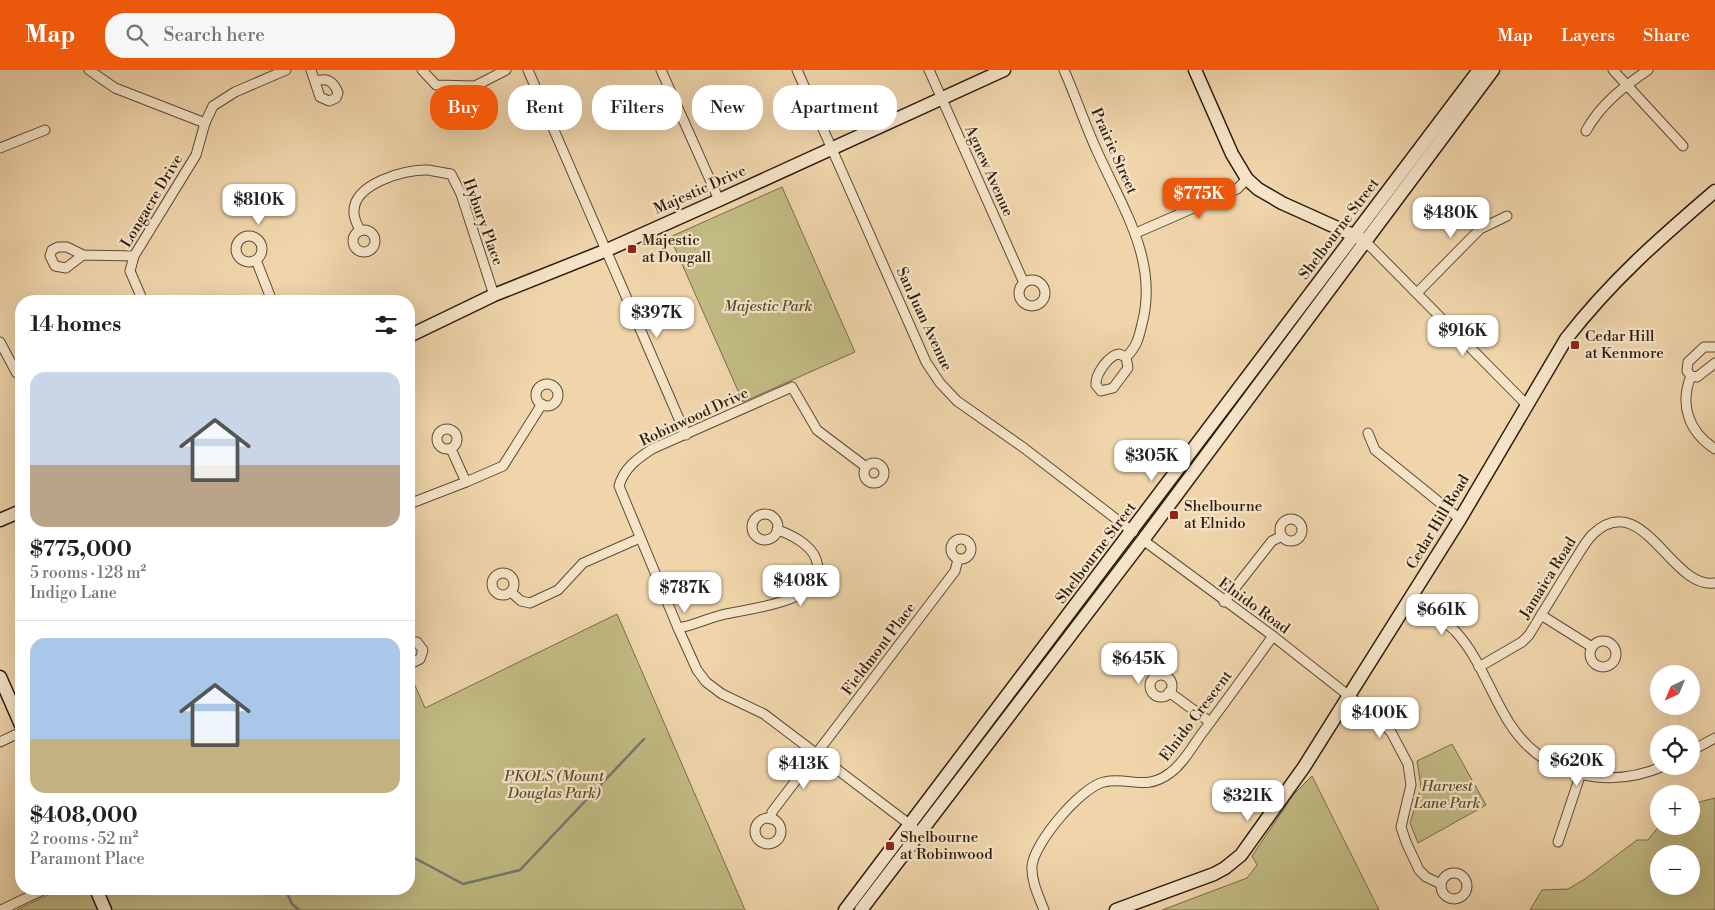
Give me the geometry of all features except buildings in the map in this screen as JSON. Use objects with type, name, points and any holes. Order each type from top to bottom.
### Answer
[{"type":"street","points":[[89,70],[115,88],[204,123]]},
{"type":"street","name":"Longacre Drive","points":[[140,295],[130,271],[134,256],[196,155],[204,123],[213,106],[235,92],[286,70]]},
{"type":"street","points":[[311,70],[316,81]]},
{"type":"street","points":[[422,70],[436,85],[475,86],[506,70]]},
{"type":"street","points":[[528,70],[686,435]]},
{"type":"street","points":[[661,70],[719,200]]},
{"type":"street","name":"San Juan Avenue","points":[[797,70],[926,362],[940,383],[957,401],[1024,448],[1138,536]]},
{"type":"street","name":"Agnew Avenue","points":[[929,70],[1024,282]]},
{"type":"street","name":"Majestic Drive","points":[[415,333],[494,295],[607,250],[1004,70]]},
{"type":"street","name":"Prairie Street","points":[[1064,70],[1092,141],[1136,233],[1146,270],[1148,292],[1146,310],[1137,343],[1126,357]]},
{"type":"street","points":[[1195,70],[1232,154],[1247,179],[1282,203],[1361,239],[1526,404]]},
{"type":"street","name":"Shelbourne Street","points":[[1361,239],[1479,70]]},
{"type":"street","name":"Shelbourne Street","points":[[861,910],[916,829],[1361,239],[1493,70]]},
{"type":"street","points":[[1613,70],[1683,146]]},
{"type":"street","points":[[1586,131],[1594,116],[1626,85],[1648,70]]},
{"type":"street","points":[[0,148],[45,130]]},
{"type":"street","name":"Hybury Place","points":[[360,231],[354,213],[355,204],[363,190],[400,174],[426,170],[451,174],[461,194],[494,295]]},
{"type":"street","points":[[1136,233],[1237,189],[1247,179]]},
{"type":"street","name":"Cedar Hill Road","points":[[1116,910],[1214,874],[1241,855],[1304,767],[1409,601],[1460,519],[1566,339],[1594,302],[1627,267],[1715,191]]},
{"type":"street","points":[[1417,293],[1480,228],[1507,216]]},
{"type":"street","points":[[83,254],[134,256]]},
{"type":"street","points":[[256,260],[270,295]]},
{"type":"street","points":[[0,342],[15,370]]},
{"type":"street","points":[[1715,347],[1704,347],[1688,362],[1686,371],[1691,376],[1701,376],[1715,363]]},
{"type":"street","points":[[1691,376],[1685,398],[1689,420],[1715,449]]},
{"type":"street","name":"Robinwood Drive","points":[[866,467],[817,430],[792,387],[652,449],[634,461],[622,475],[619,486],[697,670],[713,689],[764,714],[916,829]]},
{"type":"street","points":[[415,502],[503,466],[542,404]]},
{"type":"street","points":[[1368,433],[1375,450],[1460,519]]},
{"type":"street","points":[[451,449],[466,482]]},
{"type":"street","points":[[0,520],[15,514]]},
{"type":"street","name":"Jamaica Road","points":[[1479,667],[1522,642],[1529,635],[1586,542],[1605,526],[1618,523],[1631,525],[1643,530],[1689,576],[1700,581],[1715,583]]},
{"type":"street","points":[[678,628],[701,623],[718,616],[780,603],[810,587],[817,570],[816,560],[811,551],[788,533],[777,530]]},
{"type":"street","name":"Elnido Road","points":[[1138,536],[1224,602],[1273,636],[1377,718],[1400,748],[1408,764],[1411,785],[1401,827],[1419,870],[1426,877],[1441,884]]},
{"type":"street","points":[[1224,602],[1272,541],[1282,536]]},
{"type":"street","points":[[511,592],[520,601],[530,603],[564,585],[583,563],[640,538]]},
{"type":"street","name":"Fieldmont Place","points":[[771,819],[772,812],[955,571],[958,559]]},
{"type":"street","points":[[1409,601],[1456,631],[1479,667],[1510,725],[1527,744],[1545,759],[1580,776],[1613,779],[1642,776],[1650,772]]},
{"type":"street","points":[[1541,615],[1592,647]]},
{"type":"street","name":"Elnido Crescent","points":[[1044,910],[1032,874],[1034,856],[1038,846],[1090,788],[1106,781],[1117,780],[1138,784],[1164,777],[1179,765],[1273,636]]},
{"type":"street","points":[[415,642],[420,644],[423,653],[415,661]]},
{"type":"street","points":[[0,677],[15,711]]},
{"type":"street","points":[[1170,692],[1210,722]]},
{"type":"street","points":[[0,742],[15,735]]},
{"type":"street","points":[[1700,746],[1715,738]]},
{"type":"street","points":[[1558,842],[1580,776]]},
{"type":"street","name":"Shelbourne Street","points":[[845,910],[916,829]]},
{"type":"street","points":[[1,910],[32,895]]},
{"type":"street","points":[[99,895],[105,910]]},
{"type":"green space","name":"Majestic Park","points":[[782,187],[855,352],[743,402],[670,237]]},
{"type":"green space","points":[[1347,251],[1353,256],[1144,533],[1138,529]]},
{"type":"green space","points":[[1126,544],[1133,549],[857,910],[854,910],[868,892],[876,875]]},
{"type":"green space","name":"PKOLS (Mount Douglas Park)","points":[[617,614],[745,910],[17,910],[48,895],[415,895],[415,686],[425,708]]},
{"type":"green space","name":"Harvest Lane Park","points":[[1452,744],[1486,805],[1418,843],[1410,823],[1421,787],[1417,761]]},
{"type":"green space","points":[[1312,776],[1379,910],[1162,910],[1247,878],[1257,865],[1252,856],[1294,794]]},
{"type":"green space","points":[[1715,798],[1715,910],[1530,910],[1542,890],[1568,889],[1585,879],[1637,840],[1648,840],[1652,835],[1700,835],[1700,802]]},
{"type":"waterway","points":[[415,858],[463,884],[520,870],[644,739]]},
{"type":"waterway","points":[[288,895],[292,904],[299,910]]},
{"type":"place","name":"Majestic at Dougall","points":[[632,249]]},
{"type":"place","name":"Cedar Hill at Kenmore","points":[[1575,345]]},
{"type":"place","name":"Shelbourne at Elnido","points":[[1174,515]]},
{"type":"place","name":"Shelbourne at Robinwood","points":[[890,846]]}]
